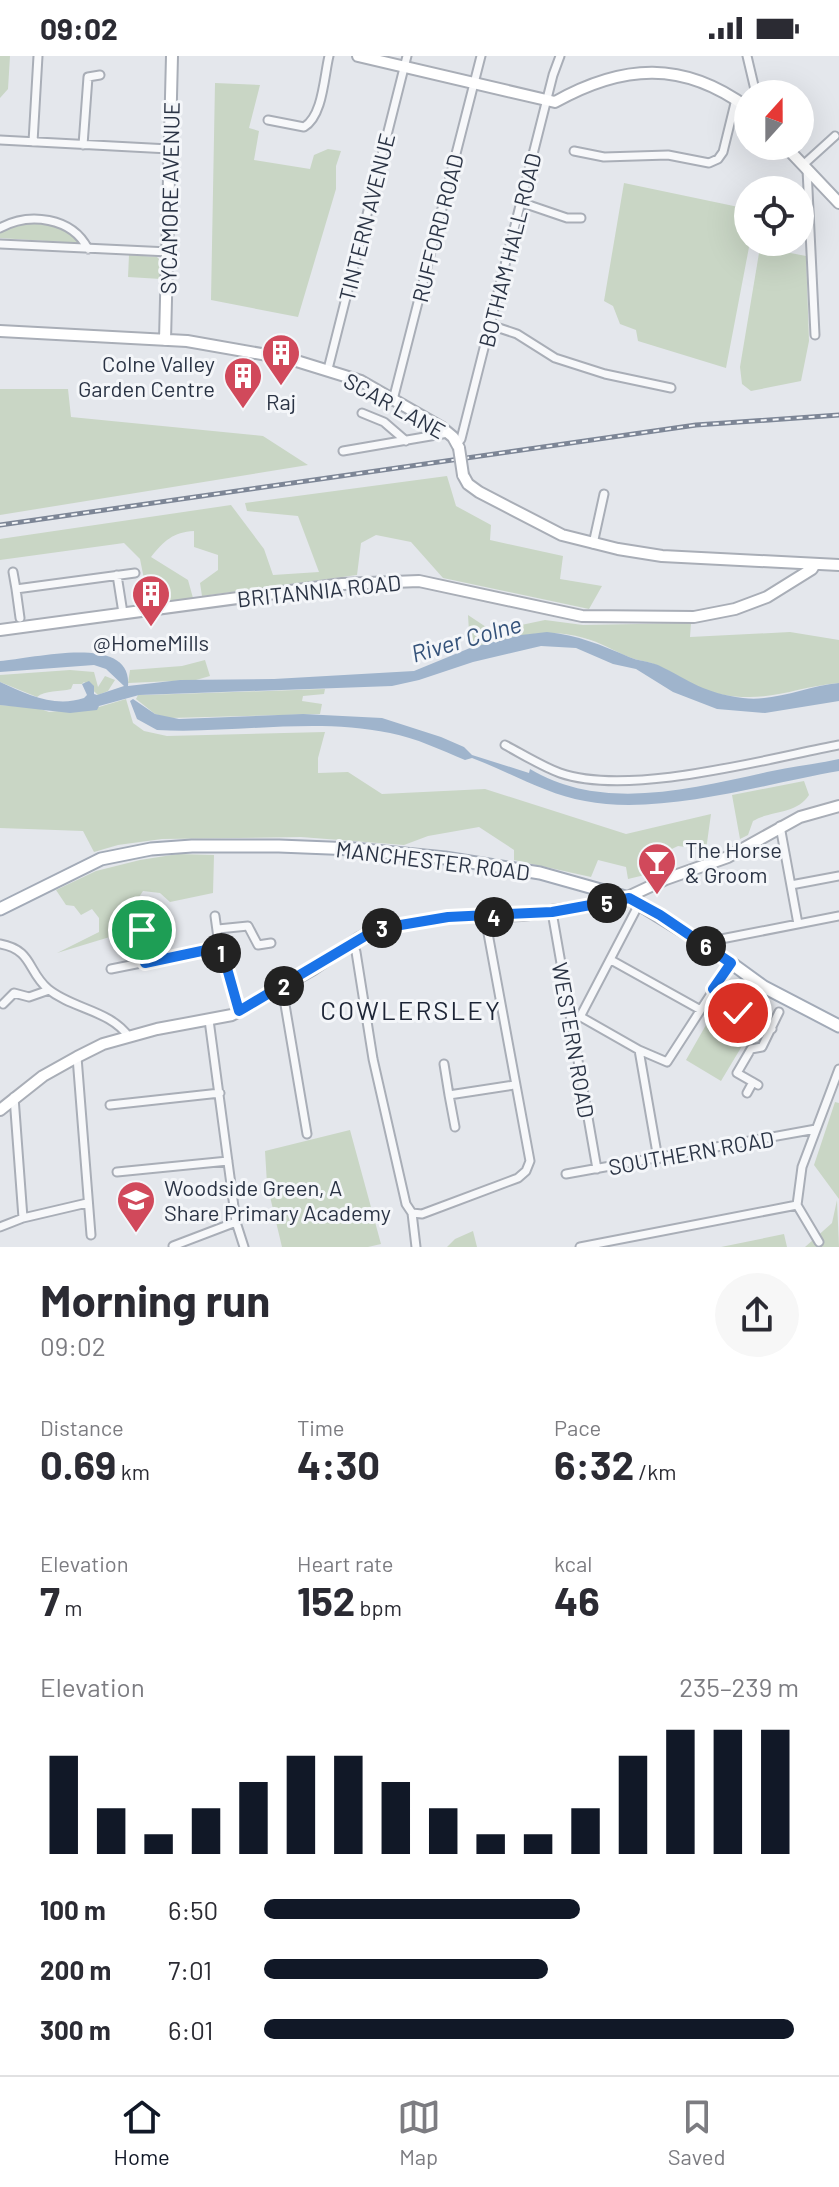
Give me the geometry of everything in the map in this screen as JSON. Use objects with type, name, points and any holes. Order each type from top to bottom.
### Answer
[{"type":"main road","name":"MANCHESTER ROAD","points":[[0,909],[101,859],[151,849],[192,846],[354,849],[445,858],[540,873],[634,901],[790,1002],[839,1026]]},
{"type":"street","points":[[33,142],[38,56]]},
{"type":"street","name":"SYCAMORE AVENUE","points":[[165,340],[172,56]]},
{"type":"street","points":[[268,120],[304,127],[312,122],[329,56]]},
{"type":"street","points":[[362,56],[406,61],[474,83],[555,102],[586,87],[623,75],[651,71],[680,74],[734,98]]},
{"type":"street","name":"RUFFORD ROAD","points":[[393,400],[481,56]]},
{"type":"street","name":"BOTHAM HALL ROAD","points":[[458,446],[560,56]]},
{"type":"street","points":[[747,56],[753,80]]},
{"type":"street","name":"TINTERN AVENUE","points":[[328,369],[406,61]]},
{"type":"street","points":[[83,145],[88,77],[100,75]]},
{"type":"street","points":[[574,151],[604,157],[668,155],[709,163],[718,159],[723,152],[734,107]]},
{"type":"street","points":[[815,335],[805,167],[835,136]]},
{"type":"street","points":[[0,140],[169,149]]},
{"type":"street","points":[[798,160],[839,203]]},
{"type":"street","points":[[520,202],[567,218],[581,218]]},
{"type":"street","points":[[0,228],[21,220],[51,221],[79,234],[88,249]]},
{"type":"street","points":[[0,244],[169,252]]},
{"type":"street","points":[[490,325],[517,334],[555,358],[605,374],[671,388]]},
{"type":"street","name":"SCAR LANE","points":[[0,331],[165,340],[235,348],[328,369],[361,381],[448,433],[458,446],[463,475],[472,488],[562,535],[593,544],[662,556],[839,565]]},
{"type":"street","points":[[362,413],[384,422],[406,441]]},
{"type":"street","points":[[343,451],[448,433]]},
{"type":"street","points":[[593,544],[604,494]]},
{"type":"street","name":"BRITANNIA ROAD","points":[[0,630],[342,584],[419,581],[582,616],[694,617],[735,609],[767,597],[812,569],[815,564]]},
{"type":"street","points":[[13,572],[20,618]]},
{"type":"street","points":[[16,589],[135,573]]},
{"type":"street","points":[[117,575],[123,613]]},
{"type":"street","points":[[505,745],[561,773],[601,779],[656,779],[839,745]]},
{"type":"street","points":[[0,1110],[43,1076],[103,1044],[239,1011],[377,929],[448,917],[552,912],[634,901],[666,879],[728,857],[780,826],[839,806]]},
{"type":"street","points":[[780,826],[798,924]]},
{"type":"street","points":[[791,885],[839,876]]},
{"type":"street","points":[[570,1021],[581,1017],[611,960],[634,901]]},
{"type":"street","name":"WESTERN ROAD","points":[[552,912],[597,1169]]},
{"type":"street","points":[[215,916],[218,929],[215,950]]},
{"type":"street","points":[[709,947],[716,940],[839,916]]},
{"type":"street","points":[[412,1213],[422,1214],[518,1178],[526,1171],[530,1161],[485,917]]},
{"type":"street","points":[[145,963],[140,941],[142,930],[148,925]]},
{"type":"street","points":[[218,929],[248,926],[258,945],[271,943]]},
{"type":"street","points":[[0,944],[13,946],[26,955],[49,990],[121,1026],[129,1037]]},
{"type":"street","points":[[352,944],[406,1204],[412,1213],[416,1247]]},
{"type":"street","points":[[111,969],[215,950],[223,954],[239,1011]]},
{"type":"street","points":[[611,960],[699,1009]]},
{"type":"street","points":[[581,1017],[664,1063],[669,1061],[699,1009],[731,963]]},
{"type":"street","points":[[282,987],[307,1134]]},
{"type":"street","points":[[713,989],[722,1001],[738,1013],[772,1029]]},
{"type":"street","points":[[3,1004],[14,993],[29,997],[49,990]]},
{"type":"street","points":[[747,1093],[755,1083],[737,1073],[751,1049],[762,1047],[779,1012]]},
{"type":"street","points":[[209,1020],[236,1222],[244,1247]]},
{"type":"street","points":[[639,1050],[658,1159]]},
{"type":"street","points":[[77,1057],[91,1235]]},
{"type":"street","points":[[444,1064],[455,1127]]},
{"type":"street","points":[[819,1242],[797,1205],[802,1167],[835,1091],[839,1069]]},
{"type":"street","points":[[449,1095],[514,1085]]},
{"type":"street","points":[[110,1105],[220,1093]]},
{"type":"street","points":[[14,1097],[23,1218]]},
{"type":"street","name":"SOUTHERN ROAD","points":[[566,1174],[816,1129]]},
{"type":"street","points":[[117,1172],[228,1161]]},
{"type":"street","points":[[0,1227],[23,1218],[87,1203]]},
{"type":"street","points":[[580,1247],[797,1205]]},
{"type":"street","points":[[173,1246],[236,1222]]},
{"type":"green space","points":[[0,56],[10,56],[8,89],[0,98]]},
{"type":"green space","points":[[215,83],[260,85],[249,128],[259,131],[254,160],[310,169],[314,155],[328,149],[341,151],[336,166],[336,189],[298,317],[211,300]]},
{"type":"green space","points":[[624,183],[734,206],[734,256],[747,256],[726,368],[638,341],[636,330],[620,324],[613,306],[604,301]]},
{"type":"green space","points":[[32,222],[58,227],[80,240],[78,243],[0,238],[0,230]]},
{"type":"green space","points":[[129,255],[157,257],[161,261],[161,279],[128,277]]},
{"type":"green space","points":[[758,256],[806,256],[809,341],[801,381],[751,391],[742,384],[740,367]]},
{"type":"green space","points":[[0,389],[68,389],[71,417],[263,436],[308,465],[0,515]]},
{"type":"green space","points":[[447,476],[456,506],[491,525],[490,540],[563,556],[560,579],[602,586],[589,609],[443,578],[411,542],[376,535],[361,543],[357,575],[202,596],[200,583],[218,570],[218,555],[194,547],[194,531],[180,533],[165,542],[151,557],[188,580],[193,598],[149,604],[140,559],[124,543],[0,560],[0,539],[231,505],[264,549],[273,575],[319,572],[298,516],[247,511],[245,503]]},
{"type":"green space","points":[[468,615],[492,631],[545,620],[583,625],[691,623],[690,637],[790,632],[839,640],[839,683],[767,696],[719,694],[655,664],[569,635],[541,633],[470,648]]},
{"type":"green space","points":[[205,660],[210,676],[196,680],[128,683],[130,670],[182,666]]},
{"type":"green space","points":[[70,670],[94,672],[98,687],[105,676],[115,680],[108,691],[98,695],[84,682],[73,684],[71,689],[37,697],[0,682],[0,675]]},
{"type":"green space","points":[[325,689],[324,694],[303,696],[302,701],[322,704],[320,714],[169,718],[155,714],[136,699],[138,695]]},
{"type":"green space","points":[[126,699],[133,723],[144,731],[167,736],[325,732],[318,758],[318,773],[348,772],[382,794],[485,789],[626,834],[711,814],[706,850],[678,846],[651,859],[653,873],[628,879],[626,867],[598,860],[591,877],[514,860],[514,850],[479,827],[428,836],[404,845],[301,837],[162,839],[94,852],[83,831],[0,828],[0,705],[38,708],[49,712],[99,707]]},
{"type":"green space","points":[[804,781],[809,795],[804,801],[753,821],[748,835],[740,839],[732,795]]},
{"type":"green space","points":[[178,854],[214,855],[213,893],[170,902],[160,893],[143,891],[135,903],[125,907],[122,926],[113,936],[57,953],[99,932],[99,918],[92,909],[81,915],[74,906],[66,905],[56,890],[96,871]]},
{"type":"green space","points":[[706,1025],[742,1046],[721,1081],[686,1060]]},
{"type":"green space","points":[[835,1102],[839,1103],[839,1199],[814,1165]]},
{"type":"green space","points":[[350,1130],[381,1244],[368,1247],[282,1247],[267,1184],[265,1151]]},
{"type":"green space","points":[[837,1200],[839,1247],[805,1247],[832,1223]]},
{"type":"green space","points":[[473,1231],[477,1247],[447,1247],[455,1239]]},
{"type":"green space","points":[[784,1234],[787,1247],[721,1247]]},
{"type":"water","points":[[547,632],[579,638],[654,664],[698,686],[729,696],[767,698],[839,683],[839,701],[765,713],[717,709],[673,692],[636,669],[613,664],[576,648],[541,646],[392,686],[139,695],[99,706],[97,710],[70,713],[0,705],[0,682],[41,698],[62,701],[84,698],[87,695],[82,684],[89,681],[97,695],[124,686],[106,669],[94,665],[0,672],[0,661],[78,652],[98,654],[115,659],[125,669],[128,686],[180,680],[274,679],[414,671],[470,648]]},
{"type":"water","points":[[133,699],[155,714],[179,719],[303,714],[382,718],[441,737],[464,747],[472,755],[529,773],[530,769],[558,782],[588,790],[649,793],[839,759],[839,771],[678,802],[614,805],[556,793],[472,758],[465,760],[419,741],[361,728],[303,726],[157,730],[137,719],[130,701]]},
{"type":"railway","points":[[0,525],[696,425],[839,415]]},
{"type":"place","name":"Raj","points":[[281,387]]},
{"type":"place","name":"Colne Valley Garden Centre","points":[[243,410]]},
{"type":"place","name":"@HomeMills","points":[[151,628]]},
{"type":"place","name":"The Horse & Groom","points":[[657,896]]},
{"type":"place","name":"Woodside Green, A Share Primary Academy","points":[[136,1234]]},
{"type":"district","name":"COWLERSLEY","points":[[411,1009]]},
{"type":"route","points":[[142,930],[140,941],[145,963],[211,949],[223,954],[239,1011],[377,929],[448,917],[552,912],[629,898],[731,963],[713,989],[722,1001],[738,1013]]},
{"type":"water label","name":"River Colne","points":[[466,638]]}]
